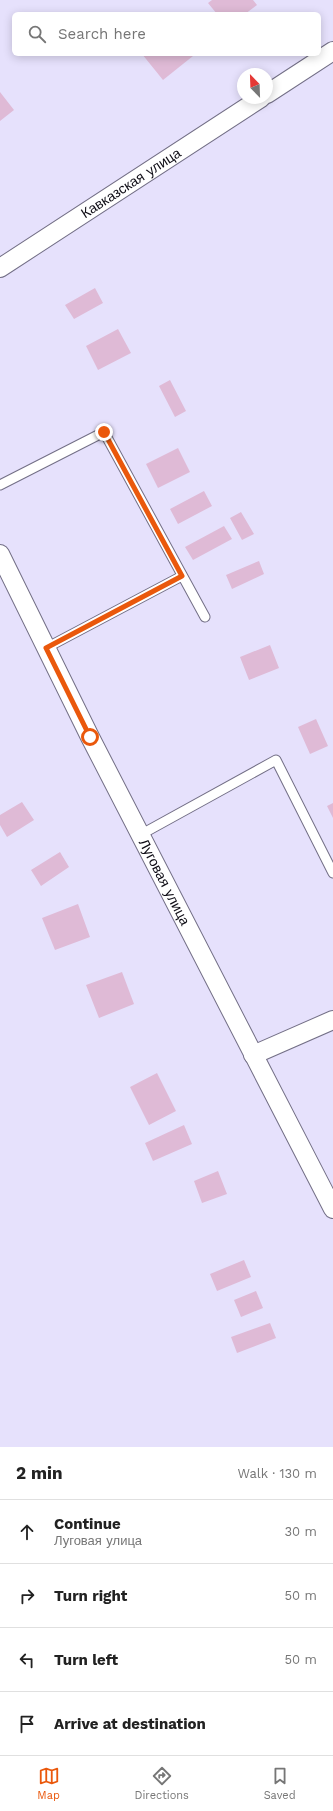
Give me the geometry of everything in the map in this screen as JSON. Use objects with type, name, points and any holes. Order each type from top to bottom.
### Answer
[{"type":"street","points":[[273,90],[333,52]]},
{"type":"street","name":"Кавказская улица","points":[[0,268],[252,104]]},
{"type":"street","name":"Луговая улица","points":[[0,554],[140,835],[333,1209]]},
{"type":"street","points":[[253,1055],[333,1020]]},
{"type":"lane","points":[[0,485],[104,432],[205,617]]},
{"type":"lane","points":[[46,648],[182,576]]},
{"type":"lane","points":[[140,835],[276,760],[333,872]]},
{"type":"building","points":[[212,0],[253,0],[257,5],[248,12],[215,12],[208,3]]},
{"type":"building","points":[[144,56],[193,56],[163,80]]},
{"type":"building","points":[[0,92],[14,110],[0,121]]},
{"type":"building","points":[[95,288],[103,303],[74,319],[65,305]]},
{"type":"building","points":[[118,329],[131,353],[98,370],[86,346]]},
{"type":"building","points":[[170,380],[186,411],[175,417],[159,386]]},
{"type":"building","points":[[178,448],[190,472],[158,488],[146,464]]},
{"type":"building","points":[[204,491],[212,506],[178,524],[170,509]]},
{"type":"building","points":[[241,512],[254,534],[242,540],[230,518]]},
{"type":"building","points":[[224,526],[232,539],[193,560],[185,547]]},
{"type":"building","points":[[259,561],[264,574],[232,589],[226,575]]},
{"type":"building","points":[[270,645],[279,668],[249,680],[240,657]]},
{"type":"building","points":[[316,719],[328,746],[310,754],[298,727]]},
{"type":"building","points":[[22,802],[34,820],[7,837],[0,825],[0,815]]},
{"type":"building","points":[[333,803],[333,818],[327,806]]},
{"type":"building","points":[[60,852],[69,867],[41,886],[31,870]]},
{"type":"building","points":[[78,904],[90,937],[55,950],[42,918]]},
{"type":"building","points":[[122,972],[134,1004],[99,1018],[86,985]]},
{"type":"building","points":[[157,1073],[176,1111],[149,1125],[130,1087]]},
{"type":"building","points":[[184,1125],[192,1144],[153,1161],[145,1143]]},
{"type":"building","points":[[218,1171],[227,1194],[202,1203],[194,1181]]},
{"type":"building","points":[[244,1260],[251,1277],[217,1291],[210,1274]]},
{"type":"building","points":[[256,1291],[263,1308],[241,1317],[234,1300]]},
{"type":"building","points":[[270,1323],[276,1338],[237,1353],[231,1337]]},
{"type":"route","points":[[90,737],[46,648],[182,576],[104,432]]}]
